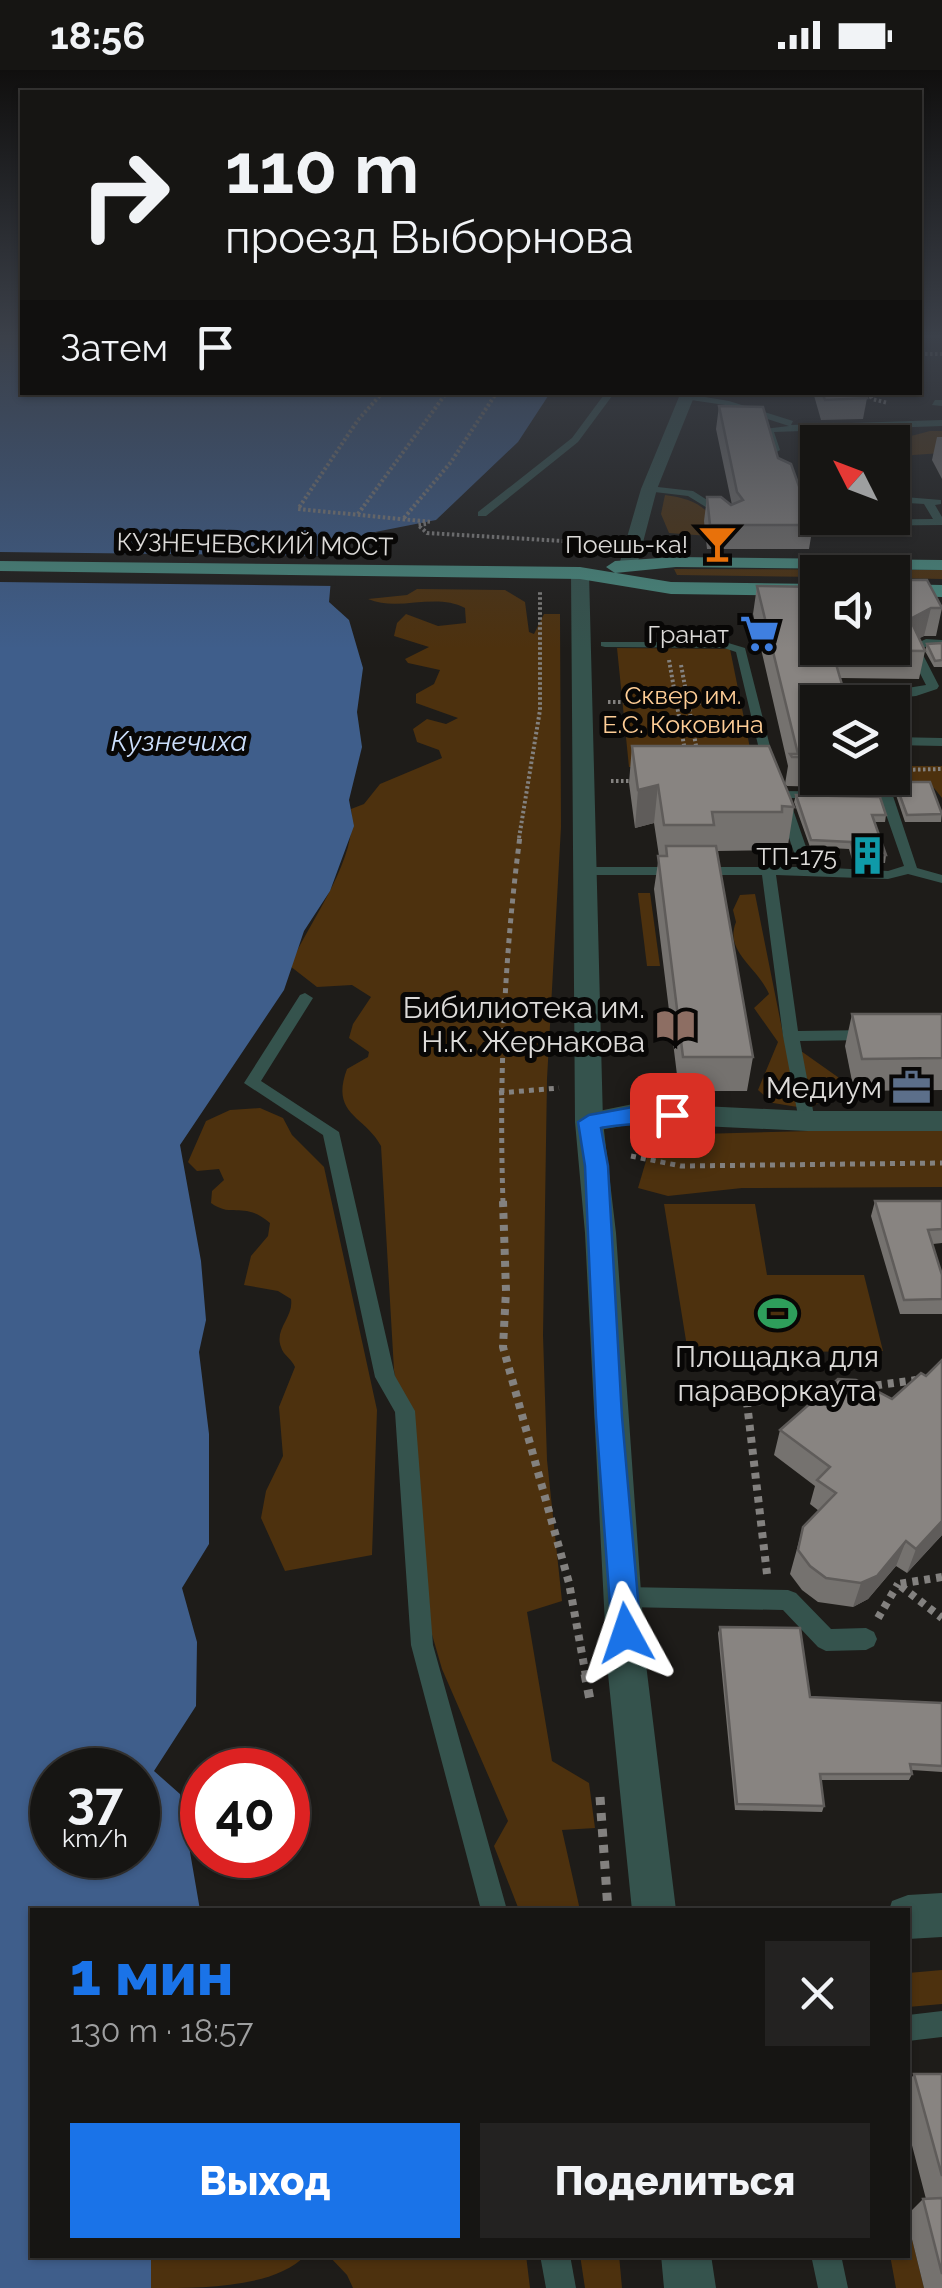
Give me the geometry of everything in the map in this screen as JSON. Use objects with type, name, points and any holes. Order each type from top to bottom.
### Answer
[{"type":"main road","name":"КУЗНЕЧЕВСКИЙ МОСТ","points":[[0,566],[580,573]]},
{"type":"main road","points":[[580,573],[628,566],[942,566]]},
{"type":"main road","points":[[580,573],[672,588],[800,590]]},
{"type":"main road","points":[[910,590],[942,591]]},
{"type":"street","points":[[628,566],[649,490],[669,442]]},
{"type":"street","points":[[580,573],[589,1122],[596,1166],[623,1596],[645,1852],[654,1908]]},
{"type":"street","points":[[589,1122],[638,1114],[807,1122],[942,1121]]},
{"type":"street","points":[[910,1917],[942,1915]]},
{"type":"street","points":[[686,2258],[690,2288]]},
{"type":"lane","points":[[482,514],[573,442]]},
{"type":"lane","points":[[773,442],[781,478],[786,483],[800,483]]},
{"type":"lane","points":[[649,490],[690,493],[724,511],[731,524]]},
{"type":"lane","points":[[910,500],[942,502]]},
{"type":"lane","points":[[910,522],[940,522],[928,502]]},
{"type":"lane","points":[[910,695],[933,686],[913,648],[942,643]]},
{"type":"lane","points":[[605,644],[725,644],[741,650],[773,782],[781,794],[806,871]]},
{"type":"lane","points":[[910,741],[942,742]]},
{"type":"lane","points":[[781,794],[885,796],[911,866],[908,870]]},
{"type":"lane","points":[[582,871],[888,874],[908,870],[942,879]]},
{"type":"lane","points":[[769,873],[807,1122]]},
{"type":"lane","points":[[305,998],[252,1084],[331,1132],[385,1377],[406,1411],[422,1645],[493,1908]]},
{"type":"lane","points":[[791,1036],[885,1035]]},
{"type":"lane","points":[[623,1596],[788,1600],[826,1640],[866,1639]]},
{"type":"lane","points":[[910,2028],[942,2024]]},
{"type":"lane","points":[[556,2258],[561,2288]]},
{"type":"lane","points":[[827,2258],[832,2288]]},
{"type":"path","points":[[343,442],[298,508],[432,522],[418,525],[427,533],[563,541]]},
{"type":"path","points":[[358,514],[411,442]]},
{"type":"path","points":[[404,518],[464,442]]},
{"type":"path","points":[[525,588],[540,591],[540,710],[528,767],[506,946],[499,1093],[506,1291],[503,1347],[569,1583],[592,1709]]},
{"type":"path","points":[[672,644],[676,703],[687,761]]},
{"type":"path","points":[[672,644],[698,762]]},
{"type":"path","points":[[607,702],[752,703]]},
{"type":"path","points":[[910,770],[942,769]]},
{"type":"path","points":[[610,781],[650,781]]},
{"type":"path","points":[[499,1093],[566,1088]]},
{"type":"path","points":[[631,1156],[681,1166],[942,1163]]},
{"type":"path","points":[[770,1600],[748,1403],[922,1379]]},
{"type":"path","points":[[898,1584],[942,1577]]},
{"type":"path","points":[[898,1584],[942,1618]]},
{"type":"path","points":[[866,1639],[898,1584]]},
{"type":"path","points":[[599,1781],[608,1908]]},
{"type":"green space","points":[[910,442],[942,442],[942,453],[910,456]]},
{"type":"green space","points":[[665,495],[701,507],[722,537],[669,533],[661,514]]},
{"type":"green space","points":[[674,569],[800,569],[800,577],[677,575]]},
{"type":"green space","points":[[910,570],[942,570],[942,579],[910,578]]},
{"type":"green space","points":[[417,589],[505,590],[525,602],[529,632],[534,634],[544,614],[560,614],[561,827],[547,1079],[543,1335],[547,1460],[562,1601],[527,1612],[552,1761],[589,1783],[595,1828],[562,1830],[580,1908],[518,1908],[494,1846],[508,1821],[442,1669],[431,1631],[394,1370],[381,1146],[351,1113],[343,1096],[347,1069],[368,1057],[369,1052],[349,1038],[353,1024],[371,997],[352,985],[317,987],[290,966],[340,869],[348,848],[351,809],[364,804],[380,784],[442,758],[439,750],[417,742],[413,729],[427,719],[446,724],[458,718],[416,703],[416,694],[434,684],[440,670],[408,663],[405,659],[429,647],[394,636],[397,623],[406,614],[438,626],[466,623],[465,608],[442,602],[392,604],[368,599],[407,595]]},
{"type":"green space","name":"Сквер им. Е.С. Коковина","points":[[617,648],[730,649],[754,768],[629,767]]},
{"type":"green space","points":[[910,766],[942,766],[942,798],[934,788],[910,781]]},
{"type":"green space","points":[[638,893],[650,893],[660,966],[647,966]]},
{"type":"green space","points":[[755,894],[784,1039],[842,1080],[810,1109],[773,1103],[758,1090],[778,1042],[754,1008],[769,994],[738,951],[733,933],[733,910],[740,895]]},
{"type":"green space","points":[[260,1108],[283,1118],[292,1135],[324,1167],[377,1410],[372,1555],[285,1571],[261,1518],[266,1491],[283,1456],[279,1407],[295,1367],[280,1341],[291,1299],[278,1291],[244,1285],[251,1256],[268,1236],[270,1223],[252,1212],[226,1210],[211,1203],[212,1191],[224,1180],[219,1169],[197,1171],[188,1162],[206,1121],[230,1110]]},
{"type":"green space","points":[[942,1130],[942,1187],[742,1188],[668,1196],[638,1188],[651,1144],[662,1135]]},
{"type":"green space","name":"Площадка для параворкаута","points":[[664,1204],[755,1204],[767,1275],[864,1275],[883,1351],[688,1353]]},
{"type":"green space","points":[[942,1970],[942,2004],[910,2007],[910,1973]]},
{"type":"green space","points":[[910,2231],[924,2288],[896,2288],[891,2258],[910,2258]]},
{"type":"green space","points":[[151,2258],[302,2258],[293,2266],[257,2280],[151,2288]]},
{"type":"green space","points":[[331,2258],[526,2258],[530,2288],[353,2288]]},
{"type":"green space","points":[[580,2258],[619,2258],[622,2288],[585,2288]]},
{"type":"water","name":"Кузнечиха","points":[[0,442],[518,442],[436,520],[370,533],[334,546],[329,602],[349,620],[363,668],[357,712],[362,747],[349,800],[354,826],[330,891],[304,931],[284,990],[180,1145],[201,1261],[206,1320],[199,1352],[209,1434],[209,1544],[182,1588],[197,1642],[196,1706],[160,1762],[160,1748],[30,1748],[30,1878],[160,1878],[160,1776],[180,1794],[180,1878],[194,1878],[200,1908],[30,1908],[30,2258],[151,2258],[151,2288],[0,2288]]},
{"type":"pier","points":[[0,552],[338,556],[335,586],[0,582]]},
{"type":"building","points":[[726,442],[773,442],[778,458],[791,464],[800,489],[800,525],[710,525],[707,497],[721,497],[731,505],[743,500],[737,492]]},
{"type":"building","points":[[910,580],[927,580],[942,608],[931,608],[910,619]]},
{"type":"building","points":[[757,586],[800,587],[800,665],[836,665],[842,685],[800,685],[800,757],[790,754],[798,754]]},
{"type":"building","points":[[910,619],[925,651],[910,651]]},
{"type":"building","points":[[942,643],[942,660],[935,661],[927,644]]},
{"type":"building","points":[[632,746],[769,746],[794,807],[782,806],[782,812],[712,812],[714,825],[664,825],[658,785],[638,790]]},
{"type":"building","points":[[910,782],[930,782],[942,814],[907,815],[900,795],[910,795]]},
{"type":"building","points":[[796,795],[880,797],[886,815],[872,815],[886,855],[855,856],[851,842],[811,840]]},
{"type":"building","points":[[666,846],[716,846],[753,1057],[683,1057],[658,856],[667,856]]},
{"type":"building","points":[[852,1014],[942,1014],[942,1058],[862,1059]]},
{"type":"building","points":[[875,1201],[942,1201],[942,1229],[928,1230],[942,1275],[942,1299],[904,1300]]},
{"type":"building","points":[[942,1360],[942,1521],[916,1549],[906,1541],[877,1576],[861,1583],[826,1578],[798,1550],[803,1527],[836,1493],[817,1480],[830,1467],[780,1430],[838,1379],[856,1380],[892,1399]]},
{"type":"building","points":[[720,1627],[800,1628],[810,1697],[942,1703],[942,1766],[910,1764],[912,1774],[820,1774],[824,1806],[737,1804]]},
{"type":"building","points":[[914,2074],[942,2074],[942,2176]]},
{"type":"building","points":[[942,2198],[942,2274],[923,2199]]},
{"type":"place","name":"Поешь-ка!","points":[[718,544]]},
{"type":"place","name":"Гранат","points":[[759,634]]},
{"type":"place","name":"ТП-175","points":[[867,856]]},
{"type":"place","name":"Бибилиотека им. Н.К. Жернакова","points":[[675,1025]]},
{"type":"place","name":"Медиум","points":[[912,1088]]},
{"type":"place","name":"Площадка для параворкаута","points":[[777,1313]]},
{"type":"route","points":[[626,1633],[609,1417],[596,1166],[589,1122],[638,1114],[672,1115]]}]
